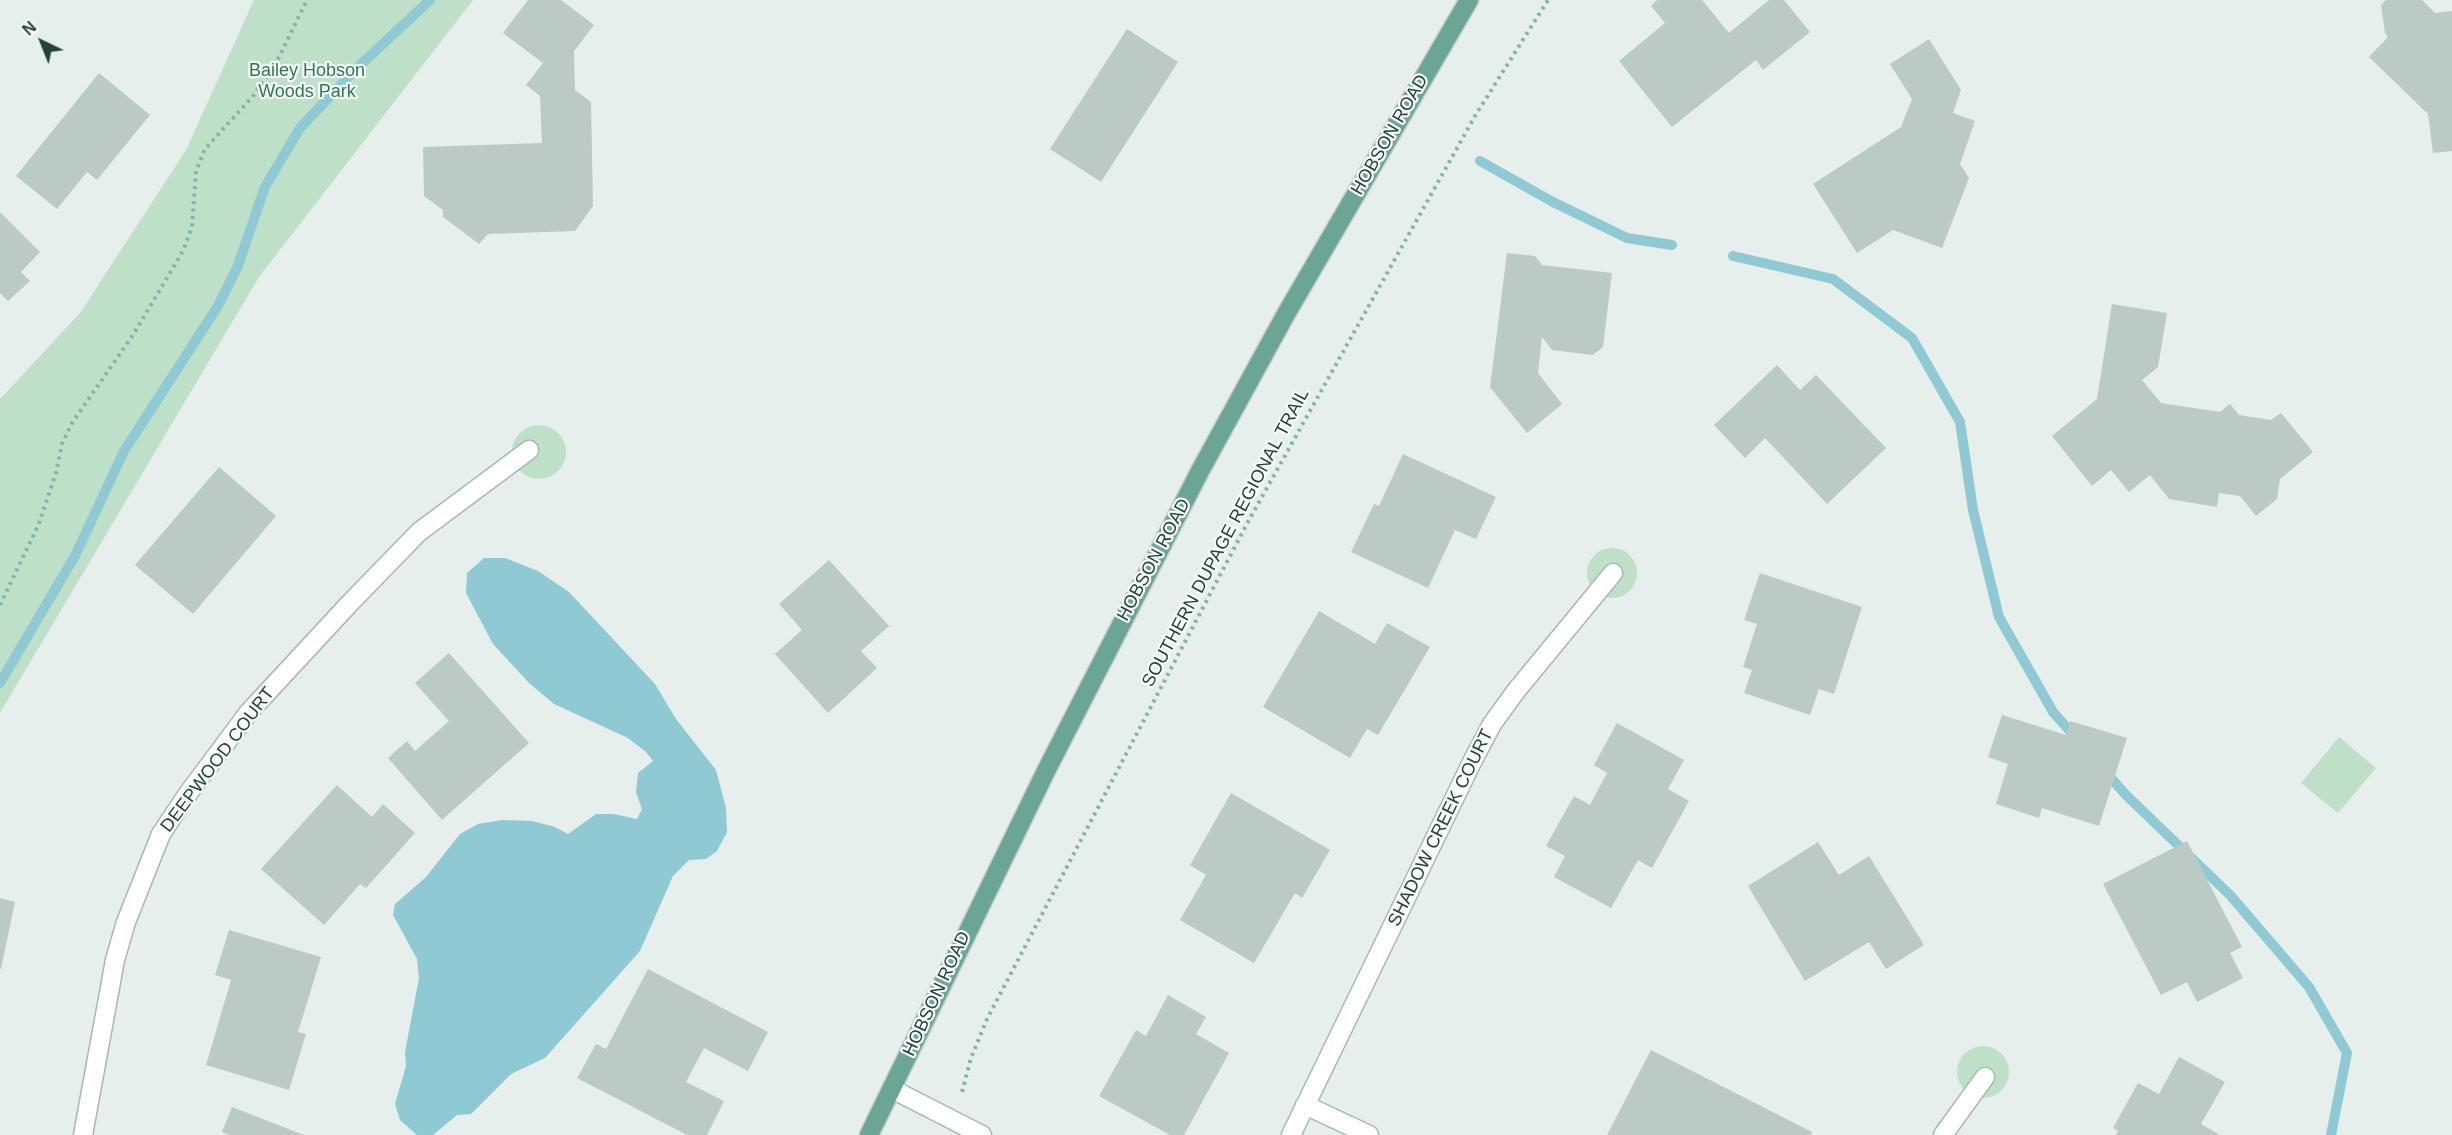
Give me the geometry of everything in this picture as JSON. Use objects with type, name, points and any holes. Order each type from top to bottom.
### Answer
[{"type":"main road","name":"HOBSON ROAD","points":[[874,1133],[892,1089],[1046,771],[1200,471],[1286,314],[1468,0]]},
{"type":"street","name":"DEEPWOOD COURT","points":[[83,1135],[115,960],[126,922],[161,834],[249,712],[350,603],[419,532],[528,450]]},
{"type":"street","name":"SHADOW CREEK COURT","points":[[1291,1135],[1466,773],[1492,724],[1516,691],[1613,573]]},
{"type":"street","points":[[1943,1135],[1985,1077]]},
{"type":"street","points":[[892,1089],[982,1135]]},
{"type":"street","points":[[1305,1105],[1368,1135]]},
{"type":"path","points":[[0,605],[38,526],[56,473],[62,444],[72,423],[133,335],[183,251],[192,227],[196,171],[205,149],[254,95],[278,59],[308,0]]},
{"type":"path","name":"SOUTHERN DUPAGE REGIONAL TRAIL","points":[[962,1094],[971,1058],[987,1019],[1249,520],[1475,116],[1548,0]]},
{"type":"green space","name":"Bailey Hobson Woods Park","points":[[254,0],[473,0],[259,277],[0,713],[0,399],[80,313],[186,150]]},
{"type":"green space","points":[[534,425],[544,425],[554,429],[562,437],[566,452],[562,467],[554,475],[544,479],[534,479],[524,475],[516,467],[512,457],[512,447],[516,437],[524,429]]},
{"type":"green space","points":[[1607,548],[1617,548],[1630,555],[1637,568],[1637,578],[1630,591],[1617,598],[1607,598],[1598,594],[1591,587],[1587,578],[1587,568],[1591,559],[1598,552]]},
{"type":"green space","points":[[2339,737],[2376,768],[2338,813],[2301,783]]},
{"type":"green space","points":[[1983,1046],[1993,1048],[2001,1054],[2007,1062],[2009,1072],[2007,1082],[2001,1090],[1993,1096],[1983,1098],[1973,1096],[1965,1090],[1959,1082],[1957,1072],[1959,1062],[1965,1054],[1973,1048]]},
{"type":"water","points":[[484,558],[505,558],[538,571],[569,592],[655,684],[676,719],[716,770],[726,808],[727,832],[717,851],[706,859],[689,860],[673,876],[640,951],[545,1058],[511,1074],[471,1114],[457,1115],[433,1135],[417,1135],[400,1120],[395,1104],[406,1066],[405,1052],[419,978],[417,959],[393,915],[395,904],[426,877],[460,834],[478,824],[502,820],[532,821],[555,827],[568,834],[596,814],[614,814],[637,819],[642,809],[636,792],[638,773],[653,761],[646,752],[628,738],[554,704],[529,683],[493,644],[466,593],[467,573]]},
{"type":"building","points":[[528,0],[561,0],[594,25],[574,51],[575,90],[591,102],[593,206],[575,231],[488,234],[479,244],[443,217],[443,210],[424,196],[423,147],[542,143],[540,96],[526,85],[543,63],[503,33]]},
{"type":"building","points":[[1657,0],[1702,0],[1729,33],[1769,0],[1784,0],[1810,32],[1763,70],[1756,60],[1672,127],[1619,61],[1665,23],[1651,6]]},
{"type":"building","points":[[2386,0],[2422,0],[2435,13],[2452,11],[2452,151],[2433,153],[2428,114],[2369,57],[2388,37],[2385,33],[2381,5]]},
{"type":"building","points":[[1127,29],[1178,62],[1101,182],[1050,149]]},
{"type":"building","points":[[1929,39],[1961,90],[1953,113],[1975,121],[1960,164],[1969,178],[1942,248],[1893,230],[1857,253],[1813,184],[1901,127],[1912,99],[1890,64]]},
{"type":"building","points":[[99,73],[150,115],[97,180],[87,172],[57,209],[16,176]]},
{"type":"building","points":[[0,212],[40,252],[21,272],[30,281],[8,301],[0,293]]},
{"type":"building","points":[[1507,253],[1535,256],[1542,265],[1612,273],[1603,347],[1593,355],[1552,350],[1542,337],[1538,373],[1562,404],[1527,433],[1490,387]]},
{"type":"building","points":[[2112,304],[2167,313],[2158,367],[2142,380],[2161,403],[2220,412],[2230,404],[2239,415],[2271,420],[2281,413],[2313,452],[2280,479],[2277,499],[2256,516],[2240,496],[2219,493],[2217,507],[2169,499],[2150,475],[2129,492],[2111,470],[2092,486],[2052,436],[2097,399]]},
{"type":"building","points":[[1777,365],[1800,390],[1816,375],[1886,448],[1827,504],[1765,438],[1745,458],[1714,425]]},
{"type":"building","points":[[1403,454],[1496,497],[1476,539],[1455,530],[1428,588],[1351,552],[1374,504],[1379,506]]},
{"type":"building","points":[[219,467],[276,516],[193,614],[135,565]]},
{"type":"building","points":[[829,560],[889,626],[861,651],[877,668],[828,713],[775,654],[802,630],[779,604]]},
{"type":"building","points":[[1760,573],[1862,607],[1834,694],[1819,689],[1810,715],[1744,693],[1752,670],[1743,667],[1757,624],[1744,620]]},
{"type":"building","points":[[1319,611],[1375,644],[1387,623],[1430,647],[1378,735],[1367,729],[1350,758],[1263,707]]},
{"type":"building","points":[[449,653],[529,743],[442,820],[388,758],[407,741],[415,751],[449,721],[415,683]]},
{"type":"building","points":[[2002,715],[2066,735],[2070,721],[2127,738],[2099,826],[2042,808],[2039,818],[1996,804],[2008,764],[1988,757]]},
{"type":"building","points":[[1617,723],[1684,760],[1668,789],[1689,801],[1652,868],[1638,860],[1611,908],[1554,877],[1565,856],[1546,846],[1574,796],[1590,805],[1607,773],[1594,765]]},
{"type":"building","points":[[337,785],[372,817],[383,804],[415,833],[366,888],[360,884],[324,925],[261,869]]},
{"type":"building","points":[[1231,793],[1330,850],[1302,898],[1295,893],[1254,963],[1180,920],[1206,875],[1190,865]]},
{"type":"building","points":[[2187,841],[2242,947],[2230,953],[2243,978],[2197,1002],[2187,982],[2161,995],[2103,884]]},
{"type":"building","points":[[1818,842],[1839,875],[1869,856],[1924,945],[1886,969],[1869,942],[1805,981],[1748,886]]},
{"type":"building","points":[[0,898],[15,902],[1,969],[0,969]]},
{"type":"building","points":[[229,930],[321,957],[298,1032],[306,1034],[289,1090],[206,1065],[231,980],[215,975]]},
{"type":"building","points":[[648,969],[768,1032],[748,1071],[704,1048],[686,1082],[724,1101],[707,1135],[687,1135],[577,1078],[596,1044],[606,1049]]},
{"type":"building","points":[[1168,995],[1206,1017],[1196,1034],[1229,1053],[1184,1135],[1170,1135],[1099,1096],[1136,1030],[1146,1036]]},
{"type":"building","points":[[1651,1050],[1812,1132],[1811,1135],[1607,1135]]},
{"type":"building","points":[[2179,1057],[2225,1082],[2201,1124],[2220,1135],[2116,1135],[2118,1131],[2113,1128],[2138,1083],[2159,1094]]},
{"type":"building","points":[[232,1107],[304,1135],[230,1135],[222,1132]]},
{"type":"waterway","points":[[0,683],[76,554],[124,451],[218,306],[237,268],[265,187],[300,128],[358,67],[430,0]]},
{"type":"waterway","points":[[1480,161],[1553,202],[1627,238],[1672,245]]},
{"type":"waterway","points":[[1733,256],[1833,279],[1912,338],[1960,422],[1973,510],[1999,617],[2053,712],[2076,738]]},
{"type":"waterway","points":[[2104,770],[2126,795],[2230,895],[2309,987],[2347,1053],[2331,1135]]}]
